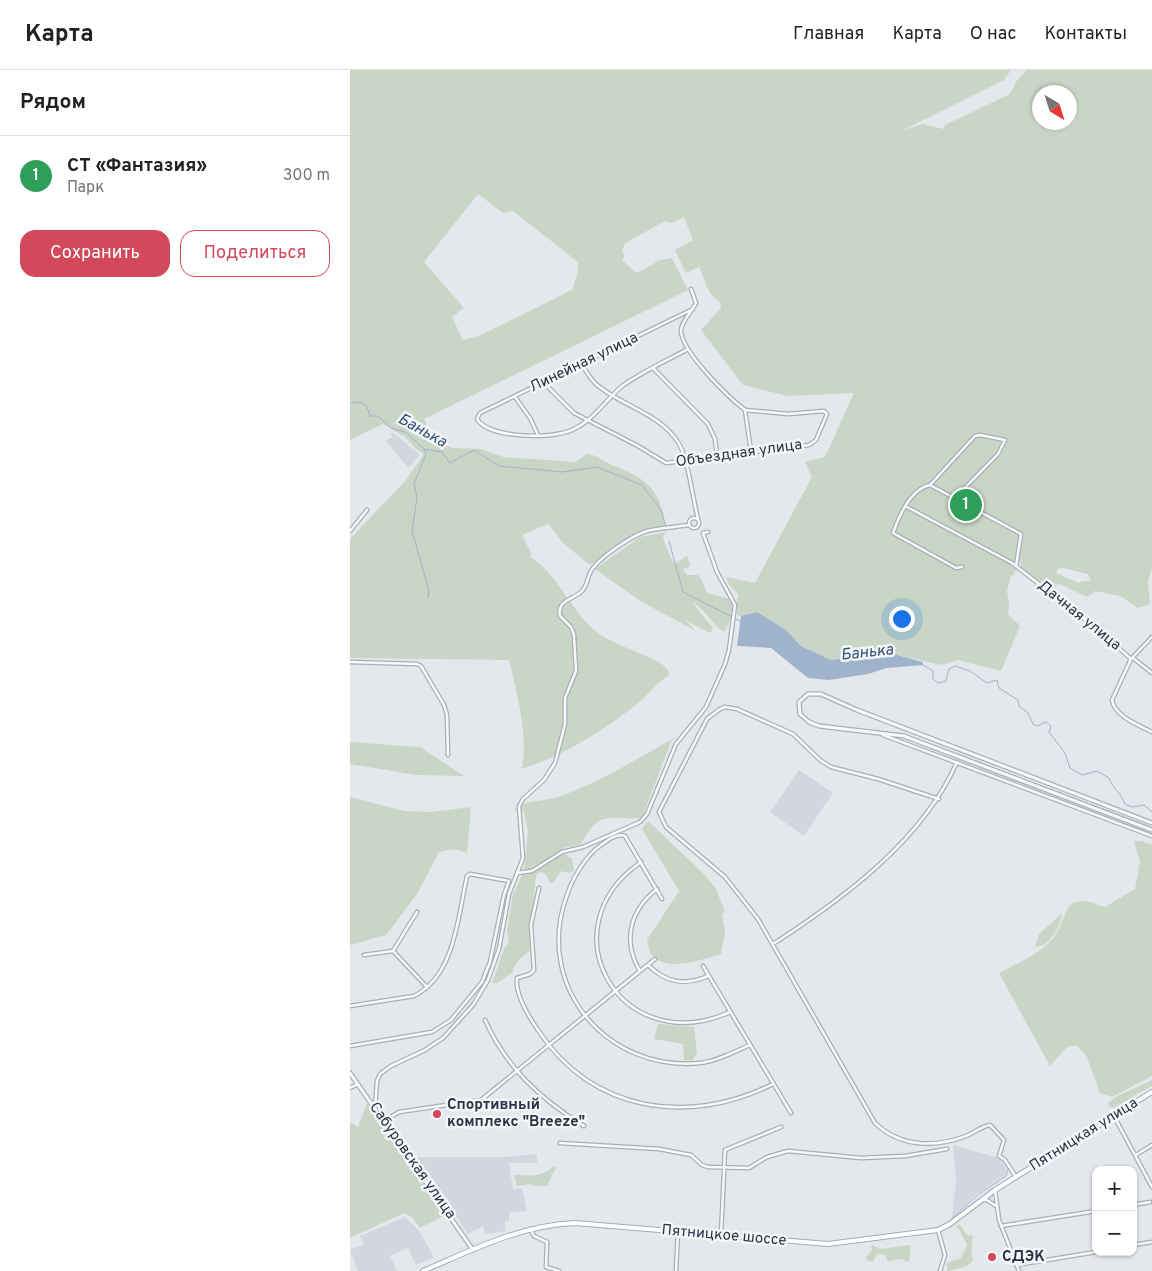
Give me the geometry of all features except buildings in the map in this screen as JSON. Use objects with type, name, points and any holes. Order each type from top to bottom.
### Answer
[{"type":"main road","name":"Пятницкая улица","points":[[1016,1177],[1152,1092]]},
{"type":"main road","name":"Пятницкое шоссе","points":[[423,1271],[530,1228],[556,1224],[575,1223],[828,1244],[938,1230],[950,1224],[980,1200],[1016,1177]]},
{"type":"street","points":[[691,290],[696,303],[683,323],[681,332],[688,349],[721,390],[744,410],[750,451]]},
{"type":"street","name":"Линейная улица","points":[[538,435],[512,434],[499,431],[484,426],[477,419],[480,413],[693,309]]},
{"type":"street","points":[[515,397],[530,418],[538,435],[558,435],[589,420],[612,395],[631,380],[688,349]]},
{"type":"street","points":[[375,1108],[377,1081],[380,1074],[443,1038],[480,994],[496,961],[507,900],[522,858],[520,806],[523,799],[544,780],[555,763],[566,724],[565,698],[576,671],[574,635],[571,627],[560,616],[561,606],[566,600],[584,588],[592,569],[598,563],[630,540],[648,531],[689,525],[692,528],[699,524],[678,442],[667,430],[634,406],[612,395],[596,384],[581,363]]},
{"type":"street","points":[[653,368],[708,424],[715,439],[717,455]]},
{"type":"street","name":"Объездная улица","points":[[543,382],[566,407],[666,463],[813,444],[827,413],[788,414],[744,410]]},
{"type":"street","points":[[954,498],[998,454],[1005,440],[980,435],[974,436],[930,485],[915,491],[893,531],[894,534],[956,568],[962,567]]},
{"type":"street","points":[[930,485],[1021,534],[1016,566]]},
{"type":"street","name":"Дачная улица","points":[[907,506],[1016,566],[1152,673]]},
{"type":"street","points":[[350,531],[367,510]]},
{"type":"street","points":[[689,525],[691,519],[698,520]]},
{"type":"street","points":[[516,873],[532,870],[562,852],[583,847],[640,822],[647,814],[676,744],[706,707],[725,664],[729,650],[735,604],[717,572],[703,533],[708,532]]},
{"type":"street","points":[[1152,636],[1132,659],[1112,700],[1114,708],[1122,715],[1152,732]]},
{"type":"street","points":[[350,662],[417,664],[421,666],[444,705],[447,715],[448,755]]},
{"type":"street","points":[[1152,824],[857,710],[821,694],[808,694],[799,702],[800,714],[809,722],[835,728],[895,734],[1152,830]]},
{"type":"street","points":[[939,799],[878,778],[831,766],[820,760],[793,734],[746,712],[726,707],[714,711],[703,727],[660,805],[659,812],[660,820],[703,856],[743,898],[773,944],[870,1116],[883,1131],[906,1142],[926,1144],[956,1139],[990,1125],[1004,1142],[999,1156],[1005,1160],[1016,1177]]},
{"type":"street","points":[[872,732],[905,742],[1152,836]]},
{"type":"street","points":[[773,944],[828,907],[860,881],[906,837],[939,799],[957,762]]},
{"type":"street","points":[[662,899],[623,835],[617,835],[597,848],[589,856],[568,889],[560,917],[557,951],[569,992],[585,1015],[617,1044],[647,1058],[662,1061],[701,1062],[717,1059],[750,1045]]},
{"type":"street","points":[[640,862],[619,880],[610,893],[598,925],[596,938],[599,961],[616,991],[634,1009],[667,1023],[707,1022],[730,1012]]},
{"type":"street","points":[[350,1006],[414,996],[427,987],[433,982],[450,952],[467,876],[470,874],[509,881],[504,895],[496,941],[482,982],[451,1020],[432,1032],[350,1046]]},
{"type":"street","points":[[538,888],[531,926],[534,970],[530,974],[519,977],[516,980],[527,1012],[548,1045],[563,1060],[593,1083],[620,1096],[679,1109],[715,1105],[752,1094],[773,1084]]},
{"type":"street","points":[[640,971],[630,950],[631,926],[640,905],[657,889]]},
{"type":"street","points":[[393,951],[417,912]]},
{"type":"street","points":[[364,955],[393,951]]},
{"type":"street","points":[[393,951],[427,987]]},
{"type":"street","points":[[384,1121],[399,1112],[475,1102],[655,959]]},
{"type":"street","points":[[648,965],[660,975],[677,982],[697,980],[708,976]]},
{"type":"street","points":[[703,966],[790,1113]]},
{"type":"street","points":[[485,1020],[497,1044],[515,1071],[553,1106],[584,1126]]},
{"type":"street","name":"Сабуровская улица","points":[[350,1073],[473,1250]]},
{"type":"street","points":[[350,1088],[358,1084]]},
{"type":"street","points":[[1114,1116],[1152,1188]]},
{"type":"street","points":[[721,1235],[725,1148],[781,1127]]},
{"type":"street","points":[[560,1143],[659,1149],[694,1157],[705,1167],[749,1168],[768,1157],[788,1151],[862,1158],[905,1156],[947,1149]]},
{"type":"street","points":[[1136,1155],[1152,1145]]},
{"type":"street","points":[[996,1190],[996,1206],[1001,1226],[1016,1266],[1020,1271]]},
{"type":"street","points":[[980,1200],[988,1200],[996,1206]]},
{"type":"street","points":[[1137,1204],[1150,1202]]},
{"type":"street","points":[[1001,1226],[1092,1212]]},
{"type":"street","points":[[530,1228],[534,1236],[547,1242],[546,1267],[559,1271]]},
{"type":"street","points":[[938,1230],[945,1255],[940,1271]]},
{"type":"street","points":[[676,1271],[678,1232]]},
{"type":"street","points":[[1137,1244],[1152,1242]]},
{"type":"street","points":[[1016,1266],[1092,1253]]},
{"type":"shaded area","points":[[392,432],[420,455],[408,468],[386,441],[392,437],[390,434]]},
{"type":"shaded area","points":[[799,770],[833,793],[804,836],[770,812]]},
{"type":"shaded area","points":[[953,1145],[999,1158],[1007,1168],[1005,1175],[978,1193],[952,1217],[956,1182]]},
{"type":"shaded area","points":[[537,1154],[537,1163],[509,1163],[513,1189],[522,1188],[527,1211],[509,1213],[509,1221],[505,1221],[506,1231],[485,1234],[483,1226],[468,1234],[415,1157],[505,1157]]},
{"type":"shaded area","points":[[405,1217],[419,1231],[434,1257],[416,1265],[408,1248],[390,1256],[397,1271],[358,1271],[350,1250],[364,1244],[360,1236]]},
{"type":"green space","points":[[350,70],[1011,70],[1004,80],[901,131],[922,124],[944,129],[945,125],[1010,94],[1016,82],[1027,70],[1152,70],[1152,568],[1148,581],[1150,604],[1138,608],[1120,596],[1095,591],[1087,597],[1058,583],[1052,592],[1021,568],[1020,561],[1013,576],[1011,575],[1007,591],[1008,614],[1020,626],[1001,671],[958,660],[941,665],[890,653],[831,660],[801,646],[786,630],[757,612],[741,616],[737,615],[737,599],[739,595],[729,585],[726,577],[755,583],[812,477],[805,462],[825,457],[854,393],[788,396],[743,385],[701,330],[721,308],[720,302],[709,291],[699,267],[686,273],[675,250],[693,240],[684,217],[672,223],[665,221],[625,243],[622,251],[625,255],[622,260],[635,272],[639,272],[660,260],[672,258],[688,290],[424,419],[430,432],[441,444],[453,448],[481,449],[503,457],[575,462],[587,454],[594,456],[643,480],[655,493],[663,513],[666,526],[638,532],[590,565],[563,543],[548,524],[522,535],[531,553],[530,557],[546,570],[593,629],[609,640],[662,664],[668,670],[669,676],[637,704],[582,742],[537,764],[521,769],[524,745],[523,730],[509,660],[350,658],[350,539],[406,480],[424,454],[416,449],[405,437],[383,424],[350,440]],"holes":[[[478,194],[503,213],[513,211],[578,262],[578,272],[572,290],[479,336],[463,340],[452,317],[464,308],[424,262]],[[1063,568],[1088,574],[1091,581],[1079,583],[1056,573],[1058,569]]]},
{"type":"green space","points":[[667,532],[663,536],[674,564],[687,556],[690,563],[689,567],[683,569],[687,575],[698,575],[707,593],[730,599],[732,616],[724,632],[715,625],[701,608],[692,602],[713,628],[710,633],[686,621],[696,631],[642,602],[595,569],[640,537]]},
{"type":"green space","points":[[676,737],[671,742],[643,815],[639,818],[610,818],[598,821],[581,844],[563,848],[561,853],[572,858],[574,871],[569,873],[561,871],[554,882],[550,883],[546,874],[540,872],[536,876],[530,951],[519,960],[512,973],[497,983],[492,983],[505,947],[509,943],[507,930],[513,894],[524,871],[528,831],[524,811],[514,810],[529,802],[552,799],[588,785]]},
{"type":"green space","points":[[350,742],[420,747],[464,776],[416,775],[350,764]]},
{"type":"green space","points":[[350,797],[404,811],[431,812],[471,807],[467,853],[454,849],[439,852],[417,894],[386,935],[350,945]]},
{"type":"green space","points":[[648,821],[705,875],[716,889],[725,912],[722,914],[725,932],[721,954],[676,964],[659,960],[652,955],[647,940],[679,891],[642,829]]},
{"type":"green space","points":[[1134,841],[1141,841],[1152,845],[1152,1076],[1112,1097],[1100,1093],[1087,1057],[1077,1046],[1068,1046],[1050,1066],[999,973],[1028,958],[1049,943],[1072,904],[1084,901],[1105,907],[1135,889],[1140,862]]},
{"type":"green space","points":[[1062,913],[1054,935],[1045,943],[1035,947],[1039,934]]},
{"type":"green space","points":[[658,1024],[694,1027],[697,1053],[692,1061],[684,1060],[683,1044],[654,1039]]},
{"type":"green space","points":[[1152,1080],[1152,1086],[1121,1106],[1109,1106],[1108,1103],[1117,1096]]},
{"type":"green space","points":[[367,1103],[445,1215],[420,1228],[413,1218],[404,1213],[350,1238],[350,1122],[358,1127]]},
{"type":"green space","points":[[554,1166],[556,1167],[547,1186],[530,1184],[517,1186],[514,1175],[539,1175]]},
{"type":"green space","points":[[957,1225],[960,1225],[968,1236],[973,1235],[971,1252],[973,1261],[965,1267],[947,1271],[947,1263],[961,1258],[967,1245],[959,1229],[956,1228]]},
{"type":"green space","points":[[872,1245],[880,1249],[911,1245],[909,1262],[901,1259],[888,1261],[885,1255],[877,1254],[873,1262],[867,1260],[866,1257],[872,1250]]},
{"type":"water","points":[[757,612],[786,630],[801,646],[831,660],[890,653],[923,662],[923,665],[887,668],[868,674],[829,680],[808,678],[771,648],[737,646],[741,616]]},
{"type":"waterway","name":"Банька","points":[[350,403],[361,402],[367,407],[370,416],[378,416],[391,428],[407,433],[424,449],[442,452],[450,463],[474,450],[499,466],[562,472],[597,467],[642,485],[661,510],[666,527]]},
{"type":"waterway","points":[[424,449],[426,454],[414,484],[417,498],[412,531],[429,591],[428,598]]},
{"type":"waterway","name":"Банька","points":[[669,541],[683,592],[740,621]]},
{"type":"waterway","name":"Банька","points":[[923,665],[933,671],[933,679],[938,683],[946,681],[949,669],[955,666],[970,671],[987,683],[997,680],[999,688],[1018,700],[1019,706],[1028,713],[1033,724],[1037,726],[1046,722],[1051,726],[1049,732],[1065,753],[1070,768],[1082,775],[1097,771],[1109,778],[1125,804],[1132,807],[1144,805],[1152,812]]},
{"type":"waterway","points":[[952,1218],[979,1194],[1006,1176],[1008,1169]]},
{"type":"place","name":"СТ «Фантазия»","points":[[966,505]]},
{"type":"place","name":"Спортивный комплекс \"Breeze\"","points":[[437,1114]]},
{"type":"place","name":"СДЭК","points":[[992,1257]]}]
